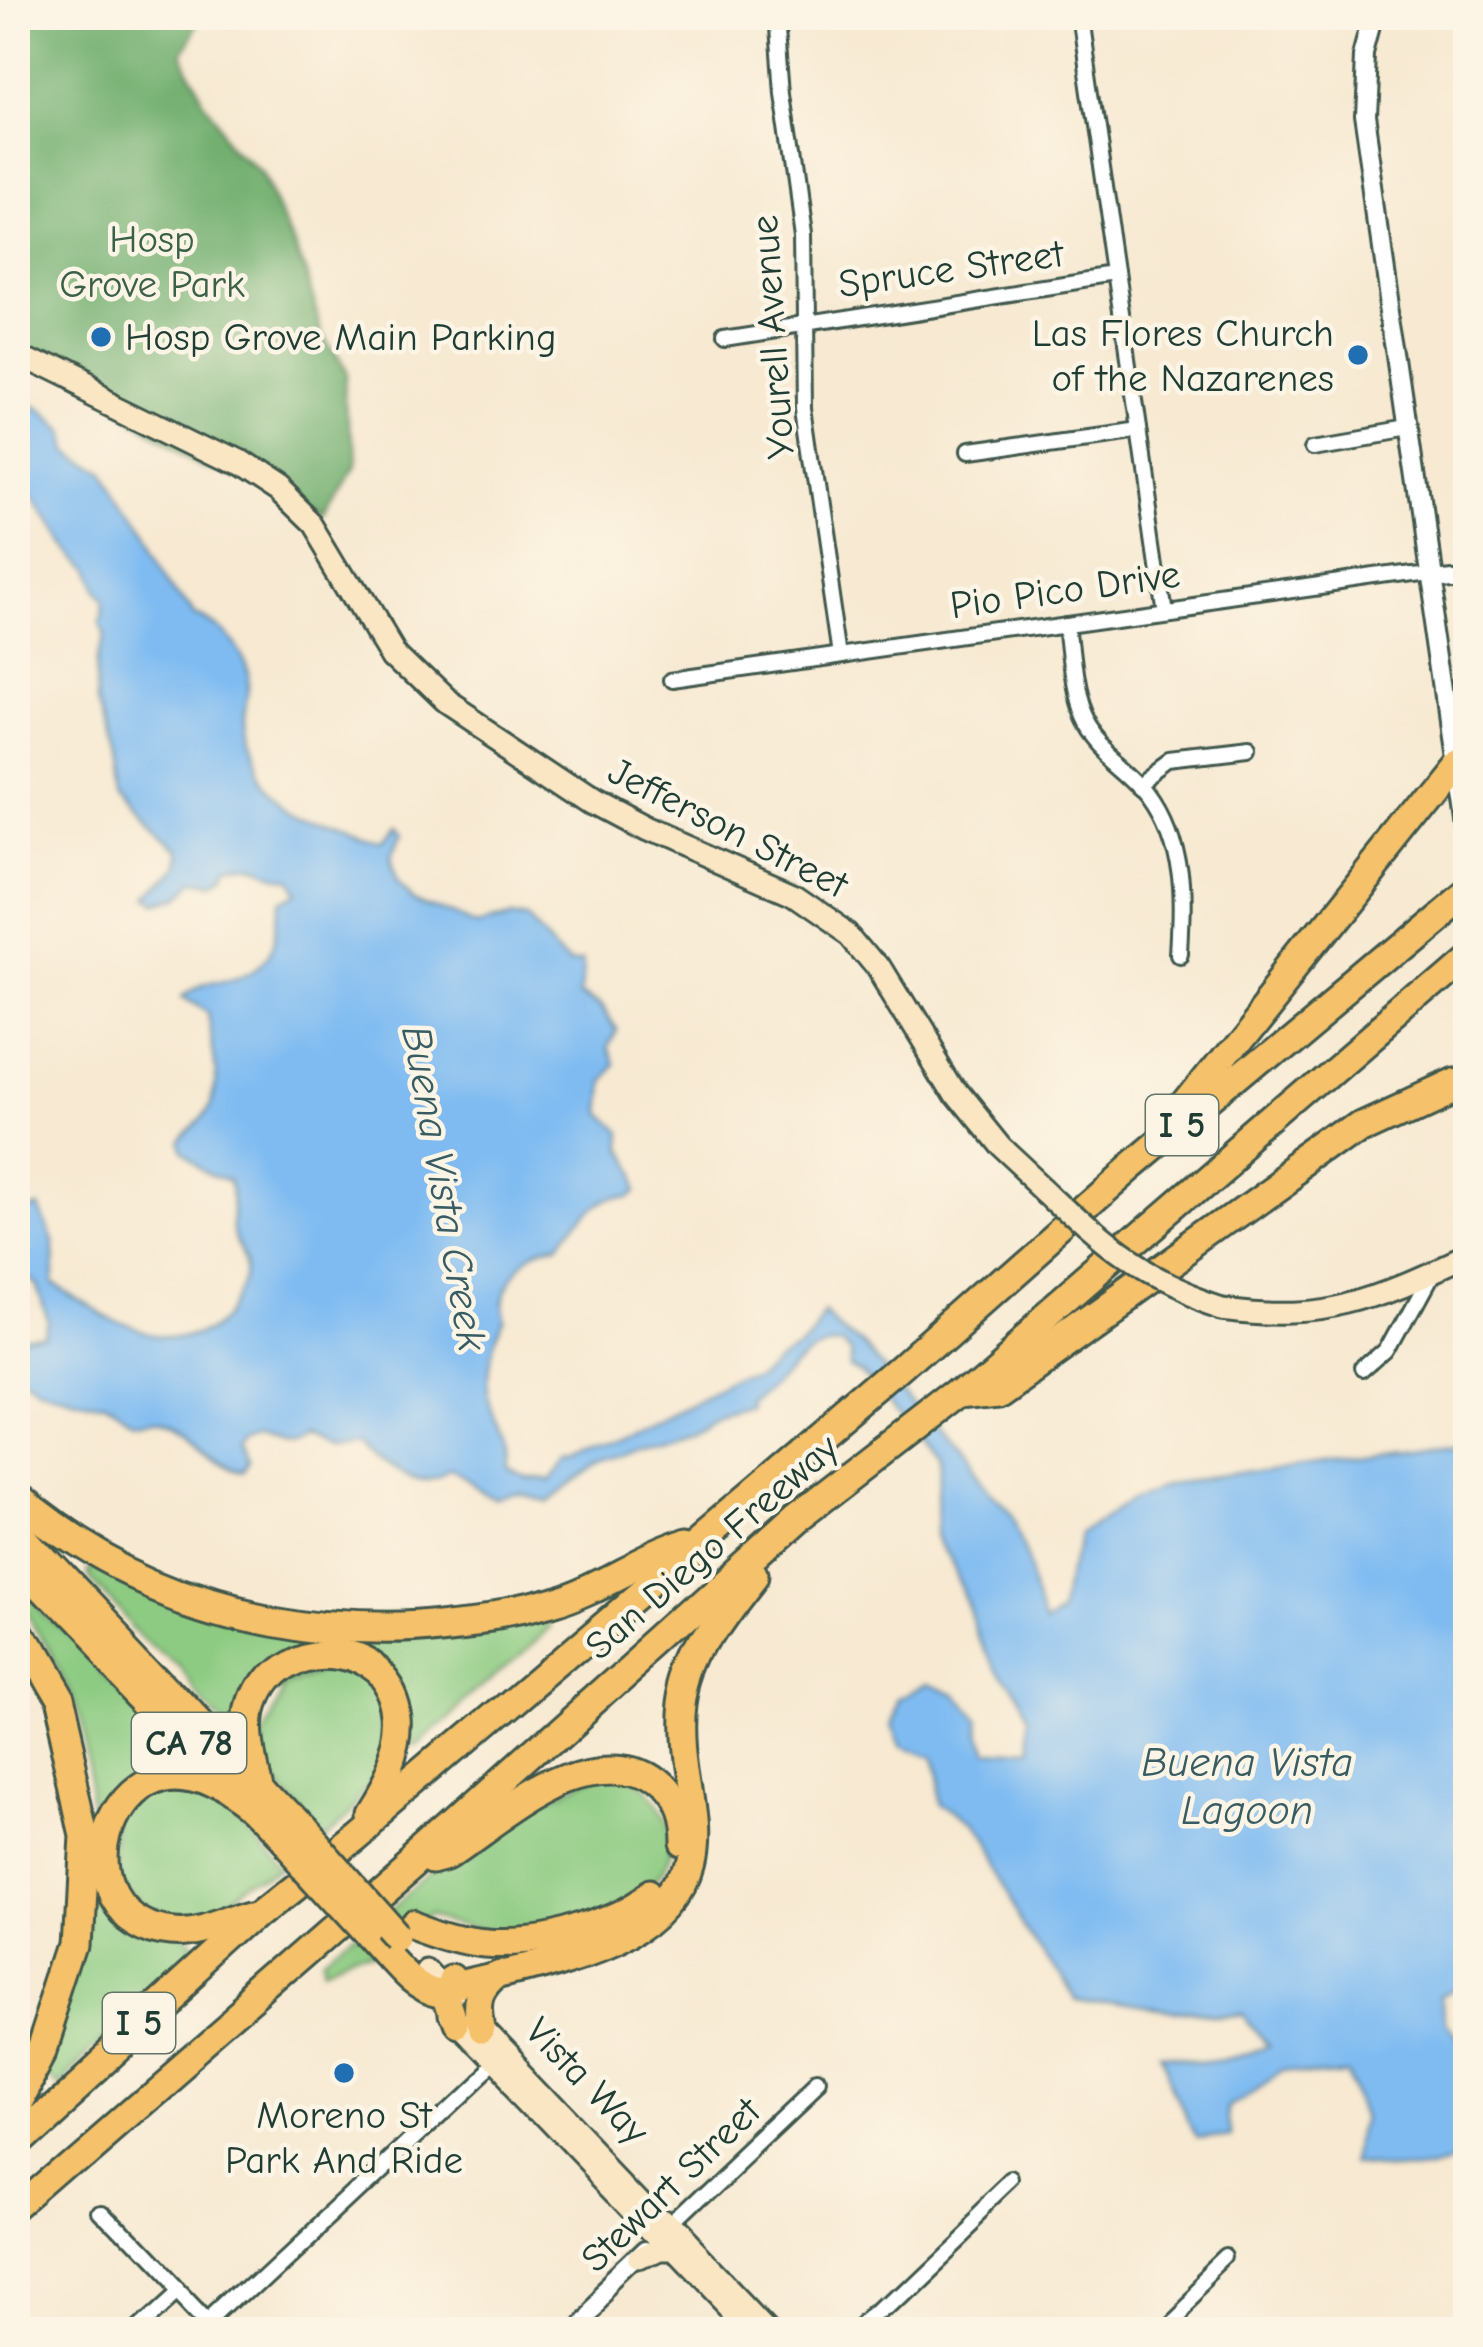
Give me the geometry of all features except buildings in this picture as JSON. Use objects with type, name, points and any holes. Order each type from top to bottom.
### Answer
[{"type":"highway","points":[[1134,1166],[1462,762]]},
{"type":"highway","name":"San Diego Freeway","points":[[15,2137],[263,1910],[357,1835],[903,1371],[1134,1166],[1468,886]]},
{"type":"highway","name":"San Diego Freeway","points":[[15,2209],[415,1862],[795,1520],[963,1390],[1468,954]]},
{"type":"highway","points":[[963,1390],[998,1386],[1364,1124],[1453,1082],[1468,1080]]},
{"type":"highway","points":[[15,1495],[127,1570],[172,1590],[256,1616],[352,1628],[441,1626],[554,1603],[663,1552],[702,1541]]},
{"type":"highway","points":[[422,1975],[433,1993],[448,1991],[597,1948],[633,1931],[679,1893],[694,1857],[682,1740],[683,1703],[691,1669],[720,1617],[795,1520]]},
{"type":"highway","name":"CA 78","points":[[15,1526],[255,1797]]},
{"type":"highway","name":"CA 78","points":[[15,1562],[398,1936]]},
{"type":"highway","points":[[15,1636],[56,1705],[85,1835],[79,1943],[46,2044],[15,2102]]},
{"type":"highway","points":[[263,1910],[186,1933],[158,1929],[123,1907],[109,1885],[104,1841],[110,1820],[129,1796],[154,1781],[195,1778],[255,1797],[248,1724],[251,1703],[274,1668],[306,1651],[323,1648],[359,1655],[389,1682],[403,1718],[393,1773],[357,1835]]},
{"type":"highway","points":[[398,1936],[514,1943],[633,1911],[667,1880],[676,1860],[678,1827],[663,1796],[636,1772],[591,1767],[561,1778],[449,1852],[415,1862]]},
{"type":"highway","name":"Vista Way","points":[[290,1833],[350,1883],[398,1936],[422,1975]]},
{"type":"highway","points":[[501,1976],[482,1996],[469,2027],[450,2016],[448,1991],[466,1970],[536,1951],[560,1934]]},
{"type":"main road","points":[[15,22],[22,15]]},
{"type":"main road","name":"Jefferson Street","points":[[15,353],[237,462],[278,489],[315,525],[390,650],[446,703],[592,801],[794,893],[851,934],[879,968],[956,1094],[998,1146],[1124,1262],[1157,1282],[1223,1306],[1320,1311],[1358,1303],[1468,1256]]},
{"type":"main road","name":"Vista Way","points":[[422,1975],[554,2112],[750,2332]]},
{"type":"main road","name":"Vista Way","points":[[469,2027],[491,2061],[554,2112]]},
{"type":"main road","points":[[642,2260],[660,2252],[670,2239]]},
{"type":"main road","name":"Vista Way","points":[[670,2239],[771,2332]]},
{"type":"street","name":"Yourell Avenue","points":[[777,15],[803,235],[805,408],[841,655]]},
{"type":"street","points":[[1078,15],[1164,609]]},
{"type":"street","points":[[1378,15],[1366,56],[1364,121],[1427,572],[1462,762],[1468,839]]},
{"type":"street","name":"Spruce Street","points":[[725,339],[1116,278]]},
{"type":"street","points":[[1315,444],[1407,428]]},
{"type":"street","points":[[965,454],[1138,430]]},
{"type":"street","name":"Pio Pico Drive","points":[[672,679],[1468,568]]},
{"type":"street","points":[[1066,623],[1079,712],[1092,735],[1143,784],[1172,830],[1184,916],[1181,955]]},
{"type":"street","points":[[1143,784],[1174,761],[1251,752]]},
{"type":"street","points":[[1364,1374],[1390,1351],[1433,1272]]},
{"type":"street","points":[[104,2217],[211,2329],[491,2061]]},
{"type":"street","name":"Stewart Street","points":[[670,2239],[823,2085]]},
{"type":"street","points":[[860,2332],[1017,2182]]},
{"type":"street","points":[[1154,2332],[1232,2258]]},
{"type":"street","name":"Stewart Street","points":[[565,2332],[642,2260]]},
{"type":"street","points":[[132,2332],[176,2292]]},
{"type":"green space","name":"Hosp Grove Park","points":[[30,15],[203,15],[179,49],[206,97],[259,164],[320,335],[345,379],[349,471],[323,520],[15,345],[15,31]]},
{"type":"green space","points":[[93,1562],[233,1617],[555,1612],[561,1625],[420,1746],[414,1747],[364,1650],[253,1680],[232,1727],[190,1683],[179,1663],[149,1642],[84,1570]]},
{"type":"green space","points":[[15,1584],[86,1657],[96,1677],[115,1687],[189,1766],[101,1824],[92,1822],[66,1705],[44,1649],[15,1596]]},
{"type":"green space","points":[[342,1658],[386,1692],[394,1734],[380,1770],[321,1825],[264,1761],[255,1723],[281,1672]]},
{"type":"green space","points":[[608,1778],[647,1796],[662,1822],[665,1837],[660,1867],[641,1891],[586,1917],[526,1932],[490,1932],[433,1918],[370,1955],[376,1962],[323,1980],[321,1968],[419,1886],[497,1829],[573,1788]]},
{"type":"green space","points":[[199,1786],[241,1815],[280,1861],[217,1914],[194,1923],[150,1916],[116,1882],[120,1818],[158,1788]]},
{"type":"green space","points":[[102,1891],[179,1942],[189,1954],[57,2082],[46,2068],[93,1893]]},
{"type":"water","points":[[15,402],[39,411],[62,428],[69,444],[106,466],[193,618],[212,629],[235,657],[246,689],[243,738],[263,776],[303,808],[383,844],[394,829],[399,835],[391,858],[399,879],[413,893],[476,922],[508,913],[526,916],[570,963],[583,965],[581,996],[601,1009],[616,1030],[608,1047],[615,1064],[599,1080],[596,1115],[618,1136],[617,1153],[640,1189],[600,1207],[561,1255],[521,1267],[502,1283],[482,1387],[502,1445],[505,1473],[522,1480],[544,1480],[562,1459],[752,1365],[793,1335],[815,1310],[852,1341],[1008,1516],[1053,1605],[1073,1595],[1085,1528],[1173,1483],[1468,1441],[1468,1980],[1440,1999],[1441,2031],[1468,2065],[1468,2147],[1433,2161],[1364,2157],[1369,2114],[1343,2062],[1279,2068],[1238,2093],[1239,2122],[1207,2126],[1170,2059],[1265,2043],[1242,2010],[1180,2013],[1066,1998],[961,1827],[931,1806],[924,1754],[898,1742],[888,1715],[898,1686],[927,1670],[954,1681],[974,1712],[974,1758],[1025,1760],[1035,1722],[937,1533],[938,1465],[856,1367],[845,1361],[843,1348],[832,1336],[819,1336],[796,1347],[745,1396],[746,1402],[711,1412],[690,1426],[593,1463],[544,1498],[515,1496],[499,1501],[448,1477],[424,1484],[398,1477],[357,1443],[329,1446],[301,1436],[285,1443],[257,1436],[247,1440],[242,1449],[251,1467],[246,1474],[222,1463],[168,1422],[134,1418],[106,1401],[44,1387],[15,1369],[15,1349],[22,1341],[46,1338],[49,1323],[37,1284],[15,1270],[15,1214],[39,1208],[53,1242],[54,1285],[136,1330],[179,1336],[200,1330],[225,1313],[243,1290],[251,1264],[233,1221],[233,1176],[189,1151],[187,1141],[213,1109],[216,1083],[207,1017],[185,1001],[203,987],[251,971],[269,955],[281,922],[282,896],[297,887],[289,873],[242,866],[231,869],[218,885],[195,882],[176,898],[160,904],[152,900],[178,866],[178,850],[120,799],[115,759],[98,700],[105,600],[91,568],[68,548],[36,499],[15,478]]},
{"type":"place","name":"Hosp Grove Main Parking","points":[[101,337]]},
{"type":"place","name":"Las Flores Church of the Nazarenes","points":[[1358,355]]},
{"type":"place","name":"Moreno St Park And Ride","points":[[344,2073]]},
{"type":"water label","name":"Buena Vista Creek","points":[[444,1188]]},
{"type":"water label","name":"Buena Vista Lagoon","points":[[1247,1786]]}]
